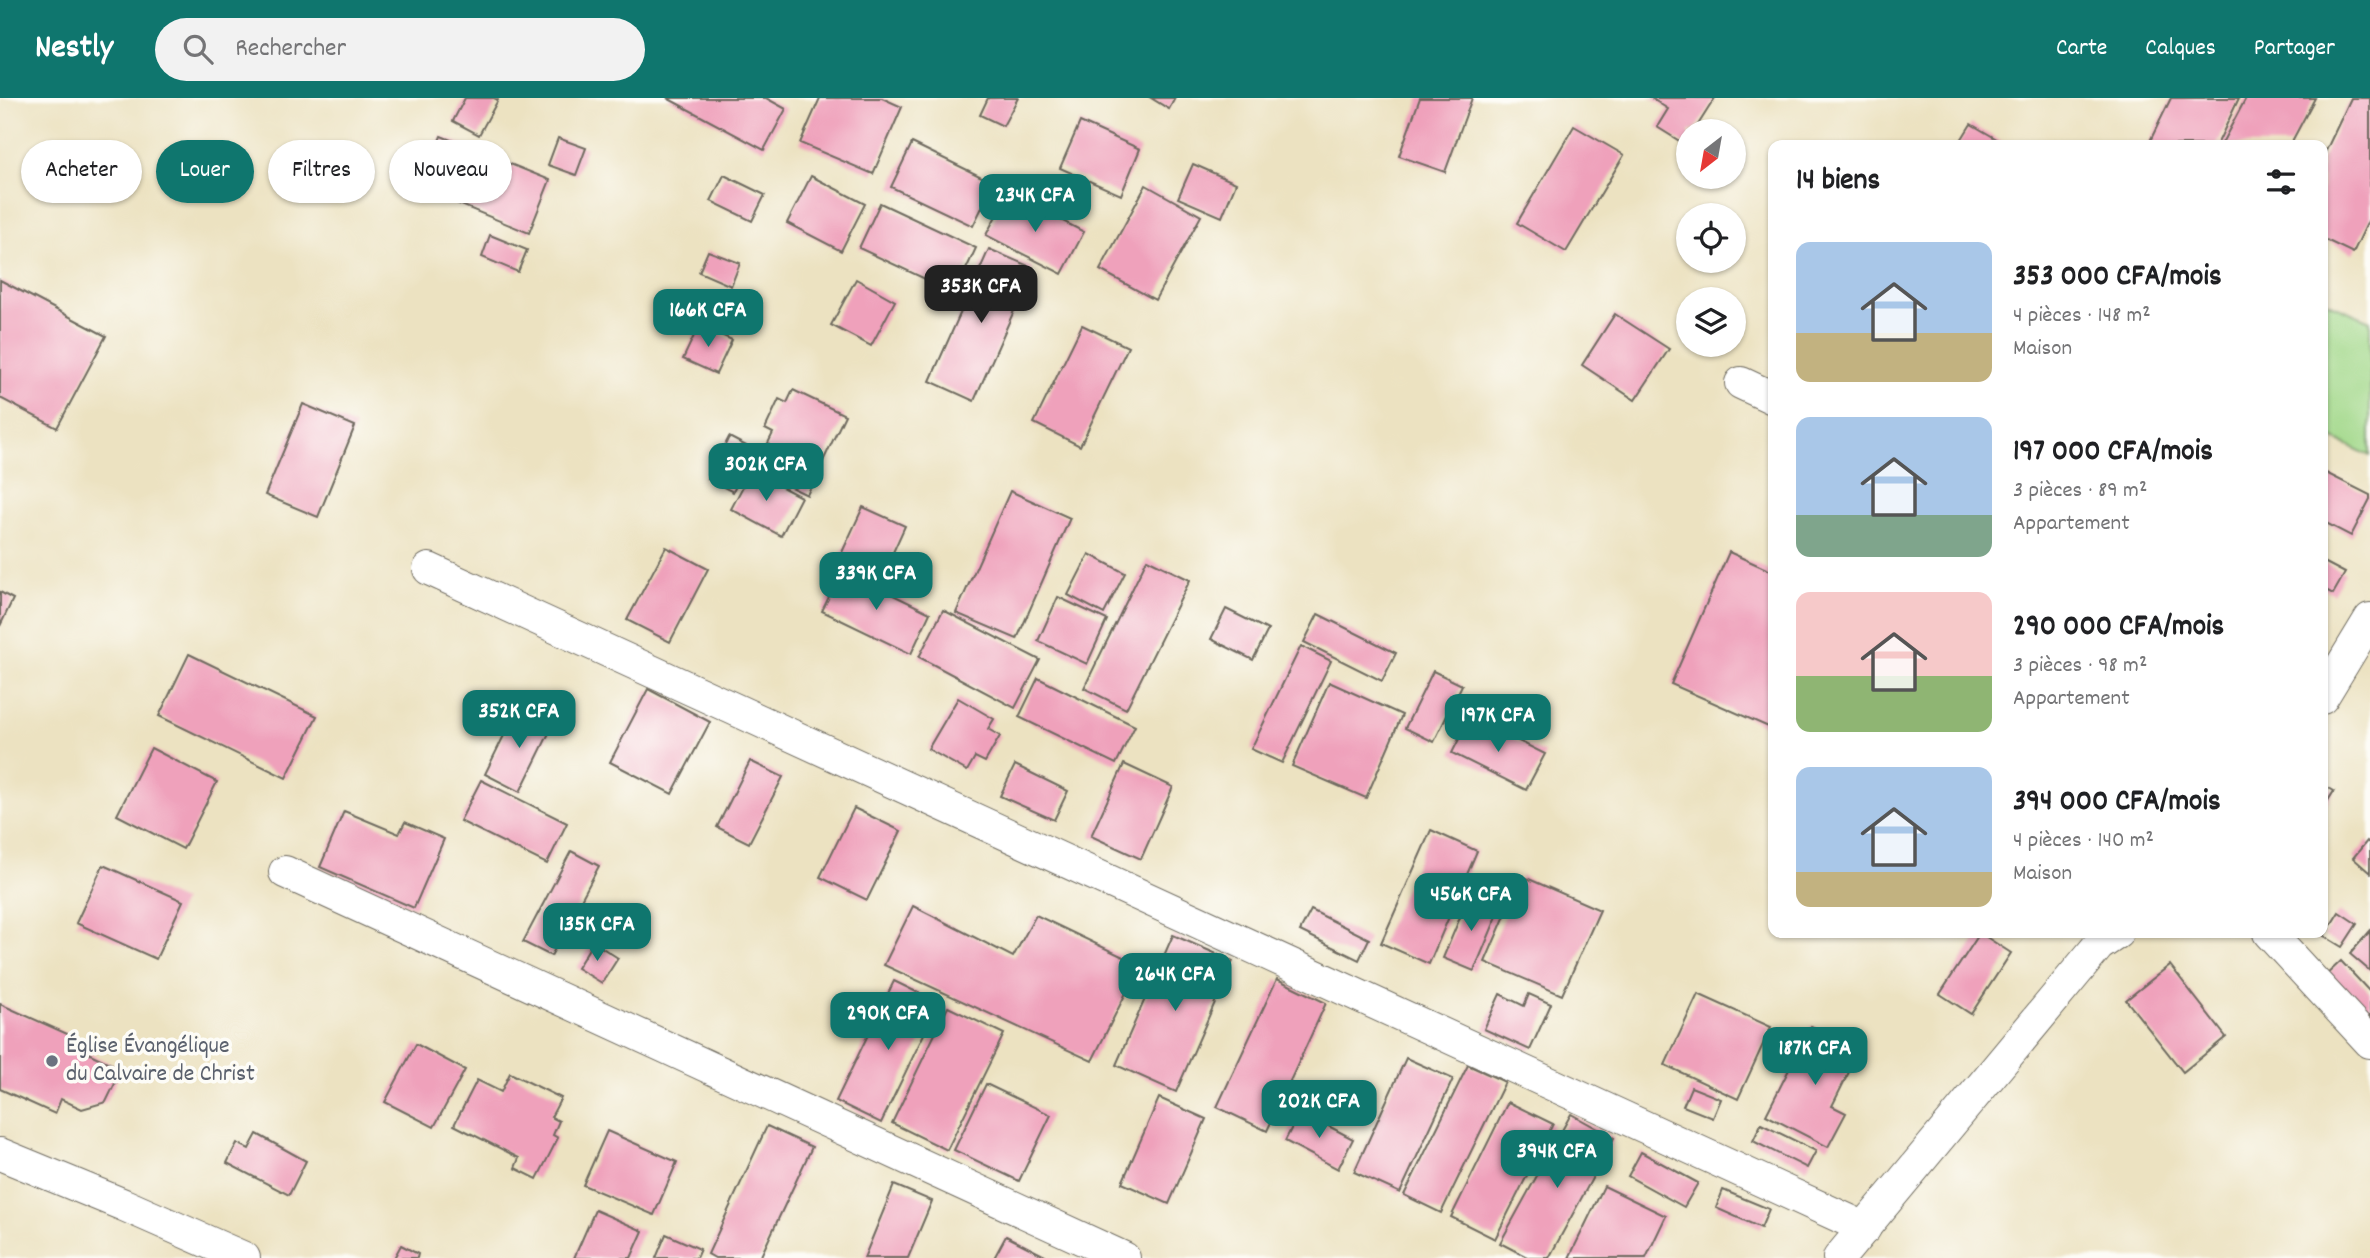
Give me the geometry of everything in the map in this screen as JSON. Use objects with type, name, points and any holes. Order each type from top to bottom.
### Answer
[{"type":"street","points":[[1741,383],[1768,396]]},
{"type":"street","points":[[429,569],[1865,1228]]},
{"type":"street","points":[[2328,679],[2370,619]]},
{"type":"street","points":[[285,872],[1124,1258]]},
{"type":"street","points":[[1839,1258],[2099,945],[2110,938]]},
{"type":"street","points":[[2274,938],[2370,1042]]},
{"type":"street","points":[[0,1154],[244,1258]]},
{"type":"green space","points":[[2328,303],[2370,321],[2370,456],[2328,436]]},
{"type":"building","points":[[465,98],[498,100],[479,135],[453,121]]},
{"type":"building","points":[[667,98],[766,98],[786,109],[764,150]]},
{"type":"building","points":[[820,98],[882,98],[902,107],[873,174],[800,143]]},
{"type":"building","points":[[988,98],[1018,98],[1003,126],[980,115]]},
{"type":"building","points":[[1151,98],[1175,98],[1169,109]]},
{"type":"building","points":[[1420,98],[1472,98],[1445,172],[1399,156]]},
{"type":"building","points":[[1651,98],[1715,98],[1702,119],[1676,119],[1676,139],[1657,127],[1668,109]]},
{"type":"building","points":[[2171,98],[2239,98],[2219,140],[2150,140]]},
{"type":"building","points":[[2246,98],[2315,98],[2293,140],[2224,140]]},
{"type":"building","points":[[2351,98],[2370,98],[2370,217],[2353,253],[2328,241],[2328,146]]},
{"type":"building","points":[[1080,122],[1140,149],[1121,195],[1060,168]]},
{"type":"building","points":[[1971,124],[1998,140],[1961,140]]},
{"type":"building","points":[[1574,126],[1624,155],[1566,252],[1517,223]]},
{"type":"building","points":[[558,138],[586,148],[576,175],[548,165]]},
{"type":"building","points":[[912,143],[994,183],[973,226],[891,187]]},
{"type":"building","points":[[1193,164],[1236,183],[1222,217],[1178,198]]},
{"type":"building","points":[[512,165],[550,180],[529,233],[456,203],[512,203]]},
{"type":"building","points":[[724,175],[765,195],[752,221],[711,201]]},
{"type":"building","points":[[811,176],[865,204],[841,251],[787,223]]},
{"type":"building","points":[[1146,185],[1201,216],[1155,300],[1100,270]]},
{"type":"building","points":[[1008,193],[1084,232],[1062,274],[986,235]]},
{"type":"building","points":[[880,203],[976,248],[955,293],[859,248]]},
{"type":"building","points":[[490,235],[527,250],[518,272],[482,257]]},
{"type":"building","points":[[989,249],[1033,268],[974,401],[930,381]]},
{"type":"building","points":[[708,251],[740,263],[731,286],[699,272]]},
{"type":"building","points":[[856,279],[895,301],[871,346],[831,325]]},
{"type":"building","points":[[0,280],[106,336],[57,428],[0,398]]},
{"type":"building","points":[[1615,314],[1669,349],[1635,400],[1582,365]]},
{"type":"building","points":[[699,325],[732,340],[716,374],[683,359]]},
{"type":"building","points":[[1082,325],[1128,347],[1080,446],[1034,423]]},
{"type":"building","points":[[793,390],[845,415],[807,495],[755,470],[773,433],[765,429],[779,399],[787,403]]},
{"type":"building","points":[[303,404],[355,426],[318,517],[265,495]]},
{"type":"building","points":[[729,437],[754,450],[733,492],[708,479]]},
{"type":"building","points":[[751,471],[801,497],[781,536],[731,509]]},
{"type":"building","points":[[2328,474],[2370,495],[2351,536],[2328,524]]},
{"type":"building","points":[[1010,491],[1070,518],[1017,639],[956,613]]},
{"type":"building","points":[[863,507],[905,526],[880,581],[838,561]]},
{"type":"building","points":[[666,547],[708,569],[670,642],[627,620]]},
{"type":"building","points":[[1729,552],[1768,570],[1768,727],[1671,684]]},
{"type":"building","points":[[1089,554],[1125,573],[1104,614],[1068,595]]},
{"type":"building","points":[[1147,559],[1190,580],[1126,709],[1084,688]]},
{"type":"building","points":[[2328,564],[2345,573],[2333,594],[2328,591]]},
{"type":"building","points":[[842,570],[930,613],[911,654],[822,611]]},
{"type":"building","points":[[0,592],[13,599],[0,626]]},
{"type":"building","points":[[1058,597],[1107,620],[1087,664],[1038,641]]},
{"type":"building","points":[[1226,609],[1268,630],[1253,660],[1211,639]]},
{"type":"building","points":[[943,610],[1040,660],[1015,708],[919,657]]},
{"type":"building","points":[[1318,614],[1396,653],[1382,681],[1304,642]]},
{"type":"building","points":[[1301,646],[1331,661],[1282,763],[1251,749]]},
{"type":"building","points":[[189,654],[317,716],[286,778],[159,716]]},
{"type":"building","points":[[1433,671],[1462,685],[1434,742],[1405,728]]},
{"type":"building","points":[[1038,678],[1135,726],[1116,764],[1019,717]]},
{"type":"building","points":[[1329,682],[1402,715],[1366,798],[1292,766]]},
{"type":"building","points":[[648,689],[710,722],[672,794],[610,762]]},
{"type":"building","points":[[958,698],[994,719],[988,729],[1000,736],[985,762],[975,757],[967,771],[928,749]]},
{"type":"building","points":[[517,709],[552,727],[520,792],[485,774]]},
{"type":"building","points":[[1470,717],[1545,754],[1526,790],[1452,753]]},
{"type":"building","points":[[151,748],[217,782],[183,849],[117,815]]},
{"type":"building","points":[[750,761],[783,777],[749,843],[717,827]]},
{"type":"building","points":[[1124,764],[1173,787],[1141,859],[1091,836]]},
{"type":"building","points":[[1015,765],[1068,791],[1054,820],[1000,796]]},
{"type":"building","points":[[481,780],[567,823],[547,864],[460,821]]},
{"type":"building","points":[[2328,788],[2334,791],[2328,800]]},
{"type":"building","points":[[854,808],[901,831],[867,900],[820,877]]},
{"type":"building","points":[[344,811],[399,834],[405,822],[444,839],[414,908],[320,867]]},
{"type":"building","points":[[1431,830],[1477,851],[1429,964],[1381,943]]},
{"type":"building","points":[[2367,841],[2370,844],[2370,873],[2353,858]]},
{"type":"building","points":[[571,851],[599,866],[551,956],[523,942]]},
{"type":"building","points":[[103,865],[183,901],[156,959],[76,923]]},
{"type":"building","points":[[1522,876],[1600,910],[1562,995],[1485,962]]},
{"type":"building","points":[[1469,896],[1500,909],[1474,971],[1443,958]]},
{"type":"building","points":[[913,906],[1013,957],[1036,915],[1140,965],[1092,1061],[884,965]]},
{"type":"building","points":[[1311,910],[1369,939],[1359,960],[1300,931]]},
{"type":"building","points":[[2339,912],[2357,924],[2342,947],[2327,938],[2328,930]]},
{"type":"building","points":[[2370,931],[2370,971],[2350,954]]},
{"type":"building","points":[[1173,935],[1233,961],[1176,1092],[1116,1065]]},
{"type":"building","points":[[1977,938],[1988,938],[2011,953],[1971,1014],[1940,994]]},
{"type":"building","points":[[593,942],[618,958],[602,983],[577,968]]},
{"type":"building","points":[[2341,961],[2370,992],[2370,1025],[2324,977]]},
{"type":"building","points":[[2170,965],[2226,1037],[2183,1072],[2126,1000]]},
{"type":"building","points":[[1277,979],[1326,1003],[1267,1131],[1217,1107]]},
{"type":"building","points":[[894,981],[939,1003],[881,1123],[836,1101]]},
{"type":"building","points":[[1500,994],[1524,1006],[1529,994],[1551,1004],[1530,1050],[1484,1029]]},
{"type":"building","points":[[1698,994],[1771,1027],[1738,1099],[1665,1065]]},
{"type":"building","name":"Église Évangélique du Calvaire de Christ","points":[[0,1004],[92,1045],[88,1053],[122,1069],[106,1102],[82,1109],[61,1099],[55,1114],[0,1089]]},
{"type":"building","points":[[948,1007],[1004,1034],[947,1150],[892,1123]]},
{"type":"building","points":[[1811,1026],[1860,1050],[1832,1106],[1846,1113],[1828,1147],[1766,1115]]},
{"type":"building","points":[[416,1044],[465,1070],[434,1127],[385,1102]]},
{"type":"building","points":[[1406,1058],[1453,1079],[1400,1193],[1354,1172]]},
{"type":"building","points":[[1468,1065],[1505,1082],[1441,1213],[1404,1195]]},
{"type":"building","points":[[510,1073],[561,1098],[551,1117],[559,1121],[553,1135],[558,1138],[537,1179],[515,1168],[519,1158],[454,1125],[477,1080],[501,1092]]},
{"type":"building","points":[[986,1084],[1051,1115],[1019,1181],[954,1150]]},
{"type":"building","points":[[1691,1087],[1721,1099],[1713,1118],[1683,1106]]},
{"type":"building","points":[[1159,1098],[1206,1119],[1169,1204],[1122,1183]]},
{"type":"building","points":[[1508,1102],[1553,1124],[1495,1239],[1451,1217]]},
{"type":"building","points":[[1300,1111],[1353,1139],[1338,1169],[1285,1141]]},
{"type":"building","points":[[1571,1114],[1614,1138],[1549,1258],[1529,1258],[1500,1243]]},
{"type":"building","points":[[1761,1124],[1816,1151],[1807,1168],[1753,1141]]},
{"type":"building","points":[[767,1126],[812,1147],[760,1258],[715,1258],[708,1254]]},
{"type":"building","points":[[607,1131],[677,1162],[654,1215],[583,1185]]},
{"type":"building","points":[[257,1134],[306,1161],[289,1195],[227,1163],[237,1143],[249,1149]]},
{"type":"building","points":[[1641,1152],[1698,1183],[1684,1207],[1628,1176]]},
{"type":"building","points":[[894,1185],[932,1201],[908,1258],[864,1258]]},
{"type":"building","points":[[1604,1186],[1666,1216],[1646,1258],[1569,1258]]},
{"type":"building","points":[[1723,1190],[1769,1209],[1761,1228],[1716,1208]]},
{"type":"building","points":[[595,1210],[643,1231],[631,1258],[574,1258]]},
{"type":"building","points":[[666,1234],[700,1249],[696,1258],[656,1258]]},
{"type":"building","points":[[1006,1236],[1049,1258],[994,1258]]},
{"type":"building","points":[[401,1245],[418,1254],[417,1258],[394,1258]]},
{"type":"place","name":"Église Évangélique du Calvaire de Christ","points":[[52,1061]]}]
